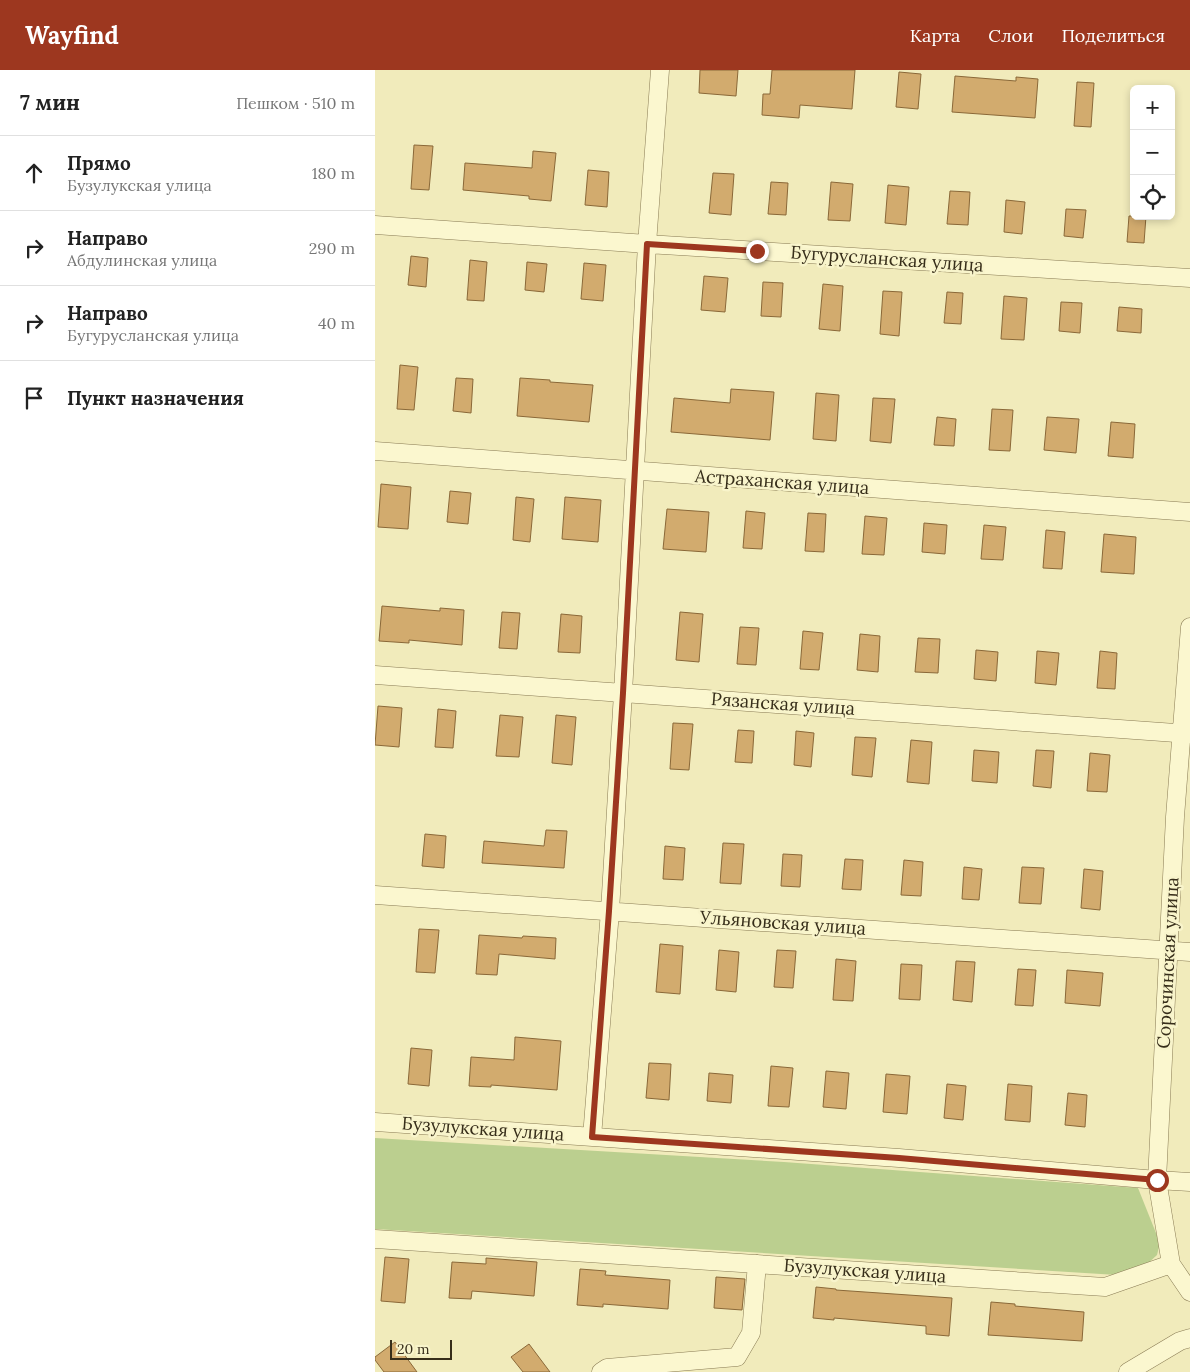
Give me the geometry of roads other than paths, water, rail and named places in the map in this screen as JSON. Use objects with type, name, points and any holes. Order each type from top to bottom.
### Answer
[{"type":"street","points":[[592,1137],[623,693],[647,244],[660,70]]},
{"type":"street","name":"Бугурусланская улица","points":[[375,224],[647,244],[1190,278]]},
{"type":"street","name":"Астраханская улица","points":[[375,451],[1190,512]]},
{"type":"street","name":"Сорочинская улица","points":[[1190,627],[1186,734],[1175,817],[1157,1180],[1171,1264],[1190,1292]]},
{"type":"street","name":"Рязанская улица","points":[[375,675],[1186,734]]},
{"type":"street","name":"Ульяновская улица","points":[[375,895],[1190,952]]},
{"type":"street","name":"Бузулукская улица","points":[[375,1122],[899,1158],[1190,1182]]},
{"type":"street","name":"Бузулукская улица","points":[[375,1239],[1105,1286],[1171,1264]]},
{"type":"street","points":[[601,1372],[607,1368],[737,1357],[751,1334],[757,1264]]},
{"type":"street","points":[[1128,1372],[1180,1341],[1190,1338]]}]
